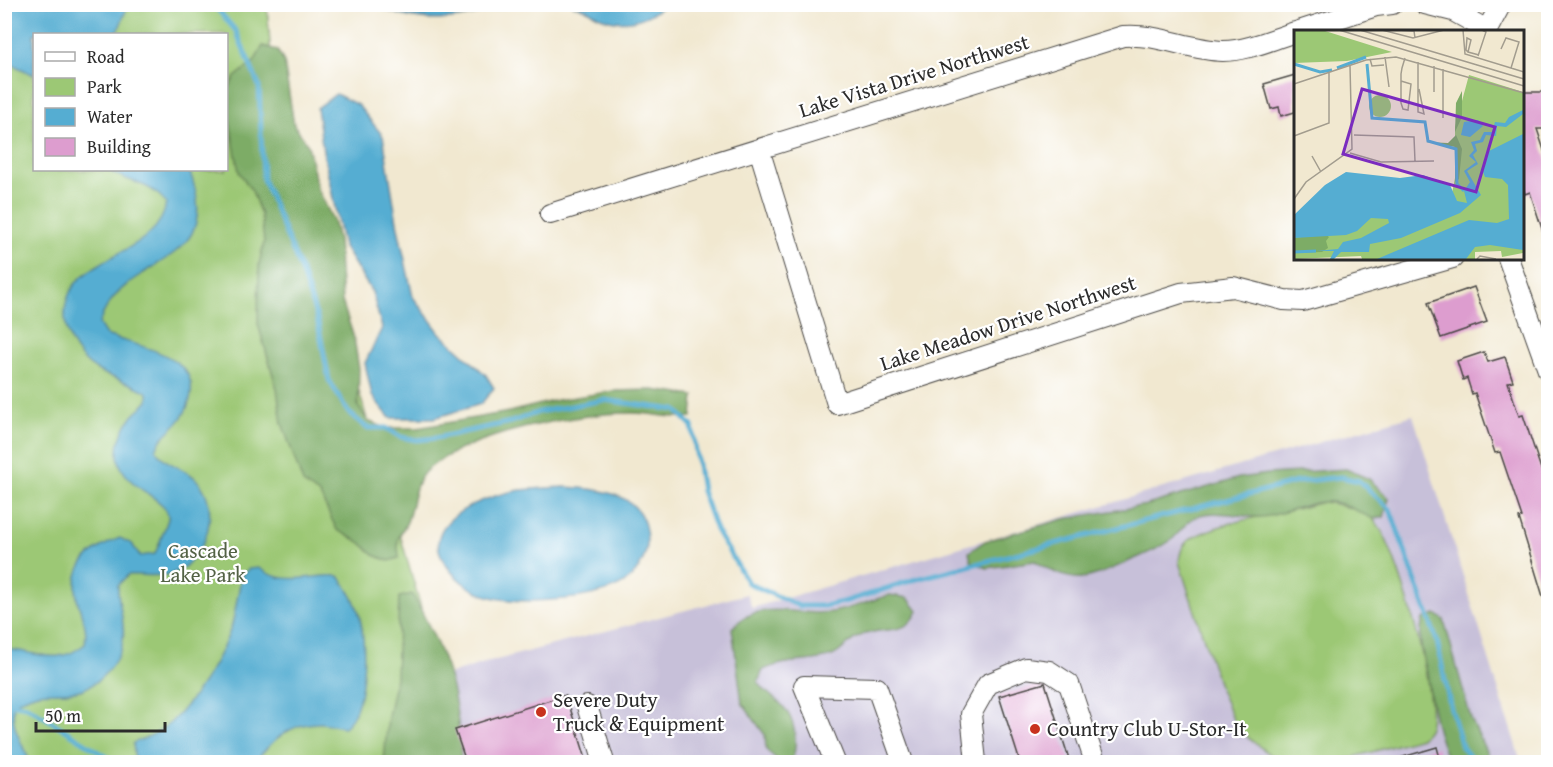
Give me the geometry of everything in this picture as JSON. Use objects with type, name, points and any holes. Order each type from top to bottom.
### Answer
[{"type":"street","name":"Lake Vista Drive Northwest","points":[[1302,30],[1376,6],[1392,4]]},
{"type":"street","points":[[1425,4],[1453,11],[1484,30]]},
{"type":"street","points":[[1487,30],[1501,4]]},
{"type":"street","name":"Lake Vista Drive Northwest","points":[[550,214],[1123,36],[1143,34],[1202,49],[1225,51],[1294,33]]},
{"type":"street","name":"Lake Meadow Drive Northwest","points":[[759,149],[837,404],[1181,293],[1233,287],[1284,300],[1303,301],[1446,260]]},
{"type":"street","points":[[1509,260],[1548,370]]},
{"type":"street","points":[[976,762],[971,714],[988,684],[1026,668],[1049,671],[1069,684],[1095,762]]},
{"type":"street","points":[[835,762],[804,686],[877,688],[903,762]]},
{"type":"street","points":[[587,706],[604,762]]},
{"type":"shaded area","points":[[1413,415],[1521,762],[433,762],[432,680],[481,664],[747,594],[752,608]]},
{"type":"green space","name":"Cascade Lake Park","points":[[4,5],[267,5],[274,95],[432,646],[433,762],[5,762]]},
{"type":"green space","points":[[263,46],[277,50],[284,62],[294,125],[308,145],[317,187],[333,220],[338,240],[342,301],[354,338],[359,369],[358,406],[368,421],[386,428],[417,428],[509,412],[557,400],[614,391],[653,390],[694,396],[692,417],[633,413],[584,416],[526,428],[470,445],[428,469],[419,480],[407,522],[398,540],[399,558],[389,561],[374,555],[360,542],[337,530],[320,495],[303,483],[282,423],[277,389],[258,324],[259,264],[264,242],[261,215],[252,191],[239,172],[228,112],[228,89],[235,77],[254,62]]},
{"type":"green space","points":[[1346,469],[1369,479],[1389,498],[1384,517],[1374,519],[1345,505],[1331,502],[1311,504],[1260,517],[1219,513],[1199,515],[1159,548],[1100,574],[1080,578],[1060,574],[1035,561],[987,568],[971,561],[969,552],[985,541],[1064,519],[1147,505],[1239,478]]},
{"type":"green space","points":[[1323,502],[1358,511],[1370,517],[1383,534],[1414,620],[1428,685],[1430,711],[1429,727],[1421,738],[1336,762],[1310,762],[1271,755],[1236,726],[1220,689],[1179,562],[1186,543],[1206,531],[1238,521]]},
{"type":"green space","points":[[412,594],[434,636],[449,675],[457,715],[461,762],[384,762],[388,716],[396,678],[399,597]]},
{"type":"green space","points":[[890,595],[908,598],[918,611],[907,625],[892,630],[867,633],[851,641],[832,656],[772,666],[763,670],[758,682],[782,705],[793,723],[795,744],[793,758],[780,762],[766,750],[765,735],[742,703],[732,628],[754,613],[779,610],[832,612]]},
{"type":"green space","points":[[1436,614],[1444,620],[1471,719],[1491,762],[1449,762],[1444,750],[1434,718],[1421,640],[1423,619]]},
{"type":"water","points":[[5,4],[128,5],[117,33],[33,33],[33,75],[5,61]]},
{"type":"water","points":[[372,5],[514,5],[459,18],[427,20],[392,13]]},
{"type":"water","points":[[572,5],[665,5],[649,15],[625,22],[607,19]]},
{"type":"water","points":[[336,94],[358,105],[383,136],[398,228],[413,297],[440,333],[486,375],[494,388],[481,404],[434,418],[390,418],[372,396],[365,363],[382,328],[372,292],[343,246],[323,151],[317,108]]},
{"type":"water","points":[[110,171],[189,171],[198,203],[195,227],[184,244],[128,284],[111,301],[99,324],[106,335],[170,358],[182,367],[190,379],[191,395],[184,414],[161,440],[156,450],[165,459],[196,479],[209,503],[210,517],[203,544],[186,566],[174,573],[158,576],[128,575],[118,585],[123,640],[113,665],[100,679],[84,689],[38,693],[14,704],[15,727],[30,762],[5,762],[5,649],[56,656],[75,651],[85,644],[85,628],[76,586],[81,566],[96,550],[120,538],[132,544],[140,556],[155,554],[168,519],[166,510],[126,475],[119,462],[118,446],[126,425],[148,401],[148,393],[92,367],[77,352],[66,325],[68,296],[79,280],[94,268],[147,236],[160,222],[166,203],[160,196],[147,187]]},
{"type":"water","points":[[563,487],[607,492],[631,503],[639,512],[645,524],[647,545],[642,562],[628,580],[601,593],[583,597],[509,600],[475,591],[456,577],[447,566],[439,551],[439,537],[445,525],[469,506],[514,491]]},
{"type":"water","points":[[259,568],[268,574],[288,578],[339,576],[349,591],[360,618],[364,660],[361,692],[352,718],[344,727],[321,723],[291,729],[275,740],[255,762],[135,762],[133,743],[153,735],[170,723],[188,703],[206,677],[232,625],[242,575],[249,569]]},
{"type":"building","points":[[1294,75],[1294,112],[1281,116],[1279,107],[1271,109],[1264,84]]},
{"type":"building","points":[[1523,92],[1546,92],[1546,129],[1537,129],[1548,162],[1548,240],[1546,241],[1530,192],[1525,194],[1523,188]]},
{"type":"building","points":[[1474,287],[1487,322],[1441,338],[1428,303]]},
{"type":"building","points":[[1484,352],[1488,362],[1505,357],[1513,381],[1508,382],[1519,416],[1523,415],[1548,490],[1548,603],[1545,603],[1519,518],[1522,517],[1500,452],[1495,453],[1475,393],[1472,394],[1467,378],[1463,380],[1457,361]]},
{"type":"building","name":"Country Club U-Stor-It","points":[[1045,683],[1070,762],[1020,762],[999,696]]},
{"type":"building","name":"Severe Duty Truck & Equipment","points":[[566,695],[587,762],[466,762],[455,730]]},
{"type":"building","points":[[1437,747],[1441,762],[1396,762],[1396,759]]},
{"type":"waterway","points":[[213,4],[236,31],[259,86],[263,179],[302,273],[317,318],[329,380],[348,412],[367,428],[386,428],[401,437],[417,440],[511,422],[539,412],[604,400],[676,410],[692,426],[702,491],[716,530],[748,583],[799,606],[824,606],[847,601],[913,580],[1297,482],[1341,477],[1359,481],[1390,509],[1437,641],[1450,705],[1462,747],[1474,762]]},
{"type":"waterway","points":[[4,702],[27,706],[112,760],[123,762]]},
{"type":"place","name":"Severe Duty Truck & Equipment","points":[[541,712]]},
{"type":"place","name":"Country Club U-Stor-It","points":[[1035,729]]}]
